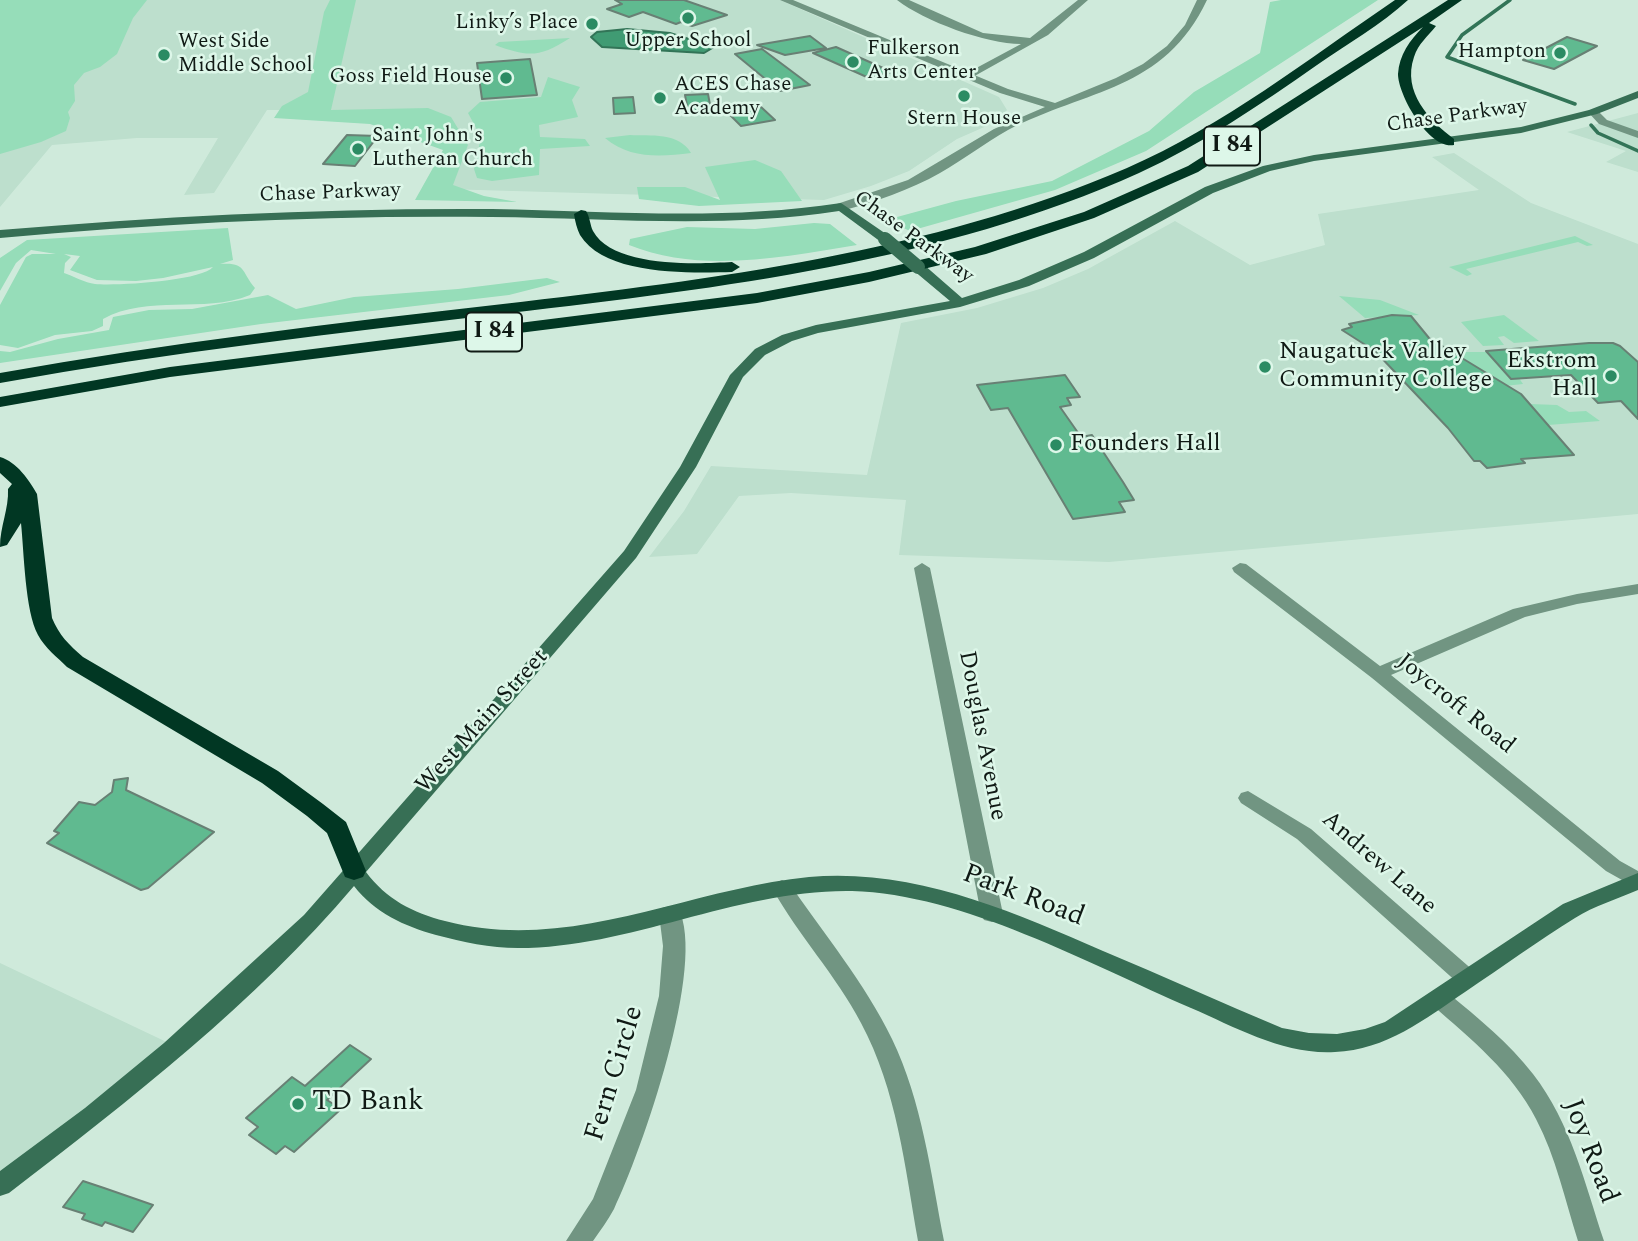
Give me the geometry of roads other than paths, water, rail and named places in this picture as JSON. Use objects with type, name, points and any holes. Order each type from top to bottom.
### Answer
[{"type":"highway","name":"I 84","points":[[0,378],[181,348],[721,281],[835,261],[962,230],[1069,196],[1159,158],[1244,107],[1402,0]]},
{"type":"highway","name":"I 84","points":[[0,402],[170,372],[757,298],[864,278],[985,248],[1103,209],[1192,169],[1456,0]]},
{"type":"highway","points":[[1449,142],[1425,123],[1412,104],[1406,86],[1405,68],[1409,51],[1418,37],[1463,0]]},
{"type":"highway","points":[[581,214],[586,235],[598,248],[644,263],[686,268],[805,260],[962,230]]},
{"type":"highway","points":[[1,464],[20,481],[26,494],[42,618],[48,634],[59,648],[97,676],[294,793],[337,828],[354,871]]},
{"type":"highway","points":[[0,541],[10,527],[19,497],[17,482],[1,464]]},
{"type":"main road","name":"Chase Parkway","points":[[0,234],[242,218],[414,213],[747,219],[841,207],[871,228],[960,303],[1058,270],[1209,190],[1248,174],[1314,158],[1449,142],[1521,130],[1592,112],[1637,95]]},
{"type":"main road","name":"West Main Street","points":[[0,1185],[172,1050],[300,932],[630,554],[674,491],[737,375],[749,360],[780,341],[816,329],[960,303]]},
{"type":"main road","name":"Park Road","points":[[354,871],[384,907],[438,928],[488,940],[531,941],[575,936],[782,888],[845,884],[875,885],[922,892],[992,914],[1259,1027],[1304,1042],[1338,1044],[1372,1038],[1394,1028],[1571,910],[1638,881]]},
{"type":"street","points":[[785,0],[971,75],[1004,91],[1057,107]]},
{"type":"street","points":[[902,0],[982,37],[1003,41],[1031,41]]},
{"type":"street","points":[[971,75],[1031,41],[1071,14],[1083,0]]},
{"type":"street","points":[[841,207],[915,182],[995,133],[1107,87],[1171,47],[1192,23],[1202,0]]},
{"type":"street","points":[[982,37],[993,46],[999,61]]},
{"type":"street","points":[[1004,91],[1034,115]]},
{"type":"street","points":[[1592,112],[1609,114],[1638,127]]},
{"type":"street","points":[[1592,112],[1603,122],[1638,135]]},
{"type":"street","name":"Douglas Avenue","points":[[922,568],[992,914]]},
{"type":"street","name":"Joycroft Road","points":[[1240,568],[1378,674],[1613,866],[1638,881]]},
{"type":"street","points":[[1378,674],[1519,613],[1577,599],[1638,589]]},
{"type":"street","name":"Andrew Lane","points":[[1248,798],[1304,834],[1467,978]]},
{"type":"street","points":[[782,888],[869,1016],[892,1066],[911,1134],[931,1241]]},
{"type":"street","name":"Fern Circle","points":[[579,1241],[603,1205],[648,1090],[670,996],[674,946],[670,914]]},
{"type":"street","name":"Joy Road","points":[[1440,999],[1498,1049],[1535,1095],[1557,1139],[1591,1241]]},
{"type":"waterway","points":[[1510,0],[1462,35],[1447,57],[1575,104]]},
{"type":"waterway","points":[[1591,125],[1598,133],[1638,151]]},
{"type":"place","name":"Upper School","points":[[688,18]]},
{"type":"place","name":"Linky’s Place","points":[[592,24]]},
{"type":"place","name":"Hampton","points":[[1560,53]]},
{"type":"place","name":"West Side Middle School","points":[[164,55]]},
{"type":"place","name":"Fulkerson Arts Center","points":[[853,62]]},
{"type":"place","name":"Goss Field House","points":[[506,78]]},
{"type":"place","name":"Stern House","points":[[964,96]]},
{"type":"place","name":"ACES Chase Academy","points":[[660,98]]},
{"type":"place","name":"Saint John's Lutheran Church","points":[[358,149]]},
{"type":"place","name":"Naugatuck Valley Community College","points":[[1265,367]]},
{"type":"place","name":"Ekstrom Hall","points":[[1611,376]]},
{"type":"place","name":"Founders Hall","points":[[1056,445]]},
{"type":"place","name":"TD Bank","points":[[298,1104]]}]
